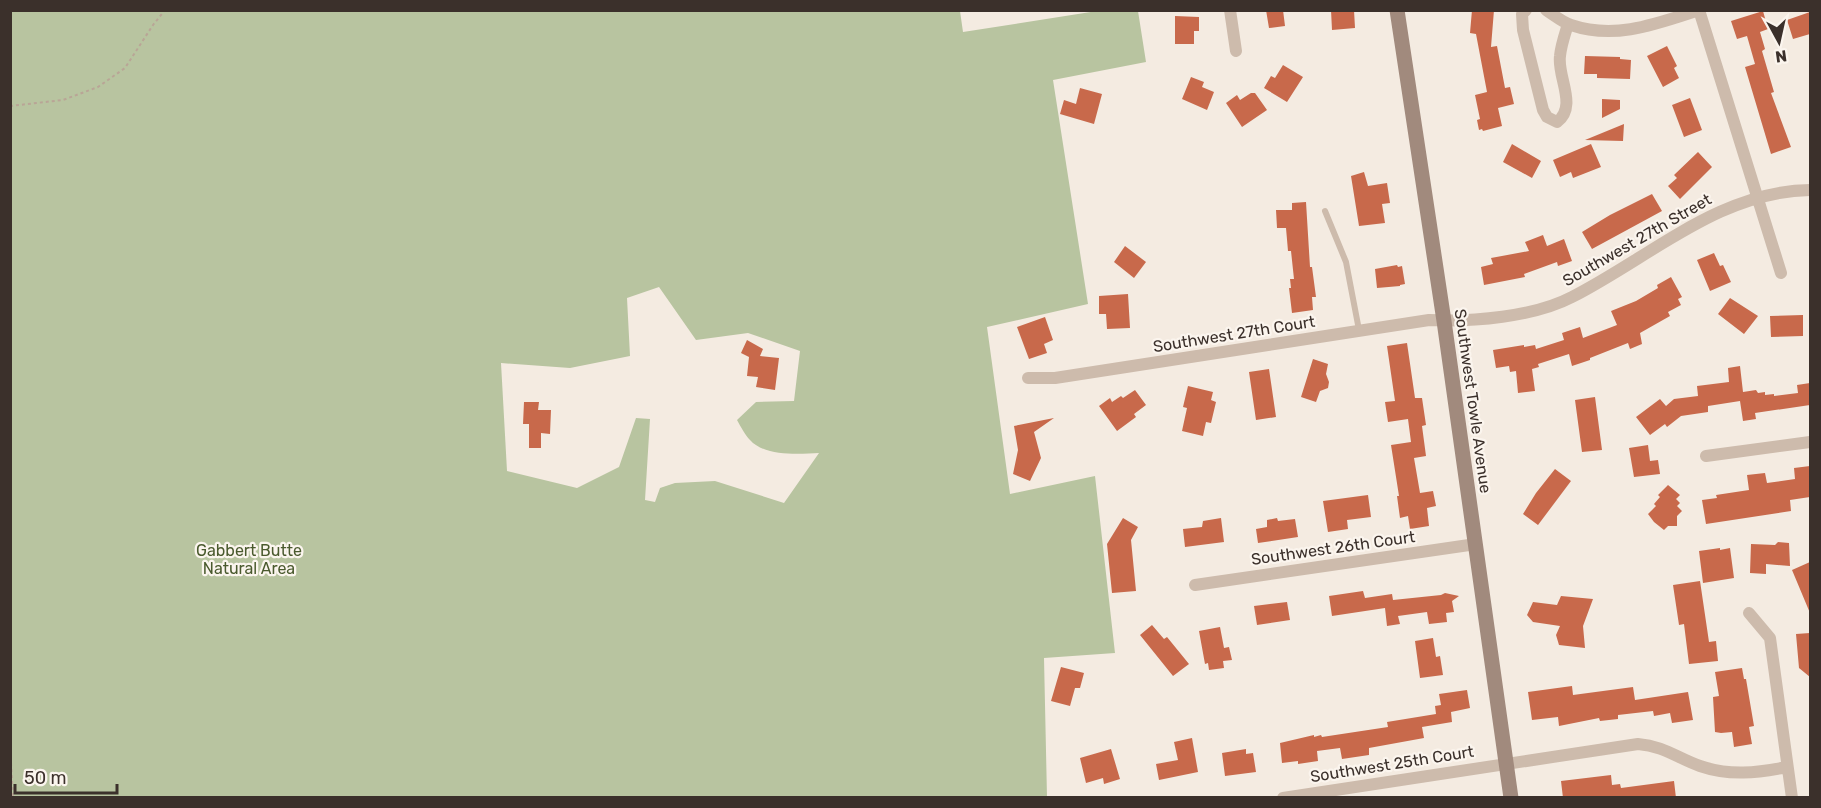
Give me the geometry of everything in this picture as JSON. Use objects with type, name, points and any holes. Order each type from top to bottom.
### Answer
[{"type":"main road","name":"Southwest Towle Avenue","points":[[1396,10],[1444,321],[1511,798]]},
{"type":"street","points":[[1230,10],[1236,51]]},
{"type":"street","points":[[1526,10],[1522,14],[1523,30],[1543,110],[1547,117],[1557,122],[1563,117],[1567,107],[1559,57],[1568,24]]},
{"type":"street","points":[[1546,10],[1568,24],[1598,30],[1643,28],[1699,10],[1781,273]]},
{"type":"street","name":"Southwest 27th Street","points":[[1444,321],[1515,314],[1544,308],[1570,298],[1718,213],[1757,198],[1810,190]]},
{"type":"street","name":"Southwest 27th Court","points":[[1028,378],[1055,378],[1429,320],[1444,321]]},
{"type":"street","points":[[1706,456],[1810,442]]},
{"type":"street","name":"Southwest 26th Court","points":[[1196,585],[1476,544]]},
{"type":"street","points":[[1749,613],[1770,638],[1792,798]]},
{"type":"street","name":"Southwest 25th Court","points":[[1283,798],[1638,744],[1654,746],[1698,765],[1729,772],[1761,772],[1787,767]]},
{"type":"lane","points":[[1325,211],[1346,262],[1359,331]]},
{"type":"path","points":[[10,106],[63,100],[98,87],[125,68],[165,10]]},
{"type":"path","points":[[10,745],[13,798]]},
{"type":"green space","name":"Gabbert Butte Natural Area","points":[[11,11],[960,11],[963,32],[1097,11],[1138,11],[1146,62],[1053,80],[1088,304],[987,327],[1010,494],[1095,476],[1115,653],[1044,658],[1047,797],[11,797]],"holes":[[[659,287],[696,340],[748,333],[800,351],[794,401],[756,402],[737,420],[750,440],[764,449],[783,453],[819,453],[784,503],[715,481],[675,483],[660,488],[655,502],[645,500],[650,419],[636,418],[619,467],[577,488],[507,471],[501,363],[570,368],[630,356],[627,298]]]},
{"type":"building","points":[[1266,10],[1283,10],[1285,26],[1269,28]]},
{"type":"building","points":[[1331,10],[1354,10],[1355,28],[1332,30]]},
{"type":"building","points":[[1472,10],[1494,10],[1491,47],[1497,46],[1505,88],[1510,87],[1514,104],[1498,108],[1502,126],[1483,131],[1479,130],[1477,120],[1480,119],[1475,95],[1487,92],[1476,34],[1470,33]]},
{"type":"building","points":[[1763,11],[1768,29],[1760,32],[1765,49],[1762,51],[1774,92],[1771,93],[1791,147],[1771,154],[1745,67],[1755,64],[1747,36],[1737,39],[1731,21]]},
{"type":"building","points":[[1810,12],[1810,34],[1793,39],[1787,20]]},
{"type":"building","points":[[1175,16],[1199,17],[1199,31],[1194,31],[1194,44],[1175,44]]},
{"type":"building","points":[[1667,46],[1677,66],[1674,68],[1679,78],[1663,87],[1647,56]]},
{"type":"building","points":[[1585,56],[1620,57],[1620,59],[1631,60],[1630,79],[1597,78],[1597,74],[1584,74]]},
{"type":"building","points":[[1283,65],[1303,77],[1287,102],[1264,88],[1271,76],[1275,78]]},
{"type":"building","points":[[1191,77],[1204,82],[1202,87],[1214,92],[1207,110],[1182,99]]},
{"type":"building","points":[[1080,88],[1102,94],[1094,124],[1060,114],[1064,100],[1076,104]]},
{"type":"building","points":[[1255,93],[1267,110],[1242,127],[1226,103],[1237,95],[1240,100]]},
{"type":"building","points":[[1690,98],[1702,130],[1684,137],[1672,105]]},
{"type":"building","points":[[1602,99],[1620,100],[1620,109],[1602,118]]},
{"type":"building","points":[[1624,124],[1623,141],[1585,140]]},
{"type":"building","points":[[1512,144],[1541,161],[1532,178],[1503,162]]},
{"type":"building","points":[[1591,144],[1601,167],[1573,178],[1571,172],[1560,177],[1553,160]]},
{"type":"building","points":[[1698,152],[1712,167],[1680,199],[1668,186],[1677,178],[1674,175]]},
{"type":"building","points":[[1364,172],[1368,186],[1387,183],[1390,203],[1382,204],[1385,223],[1359,226],[1351,176]]},
{"type":"building","points":[[1652,194],[1662,211],[1592,249],[1582,232]]},
{"type":"building","points":[[1306,202],[1310,267],[1312,267],[1316,297],[1312,297],[1313,310],[1292,313],[1289,288],[1291,288],[1290,279],[1294,279],[1291,251],[1288,251],[1286,228],[1277,228],[1276,210],[1292,210],[1292,203]]},
{"type":"building","points":[[1543,235],[1547,246],[1564,239],[1572,261],[1558,266],[1557,262],[1524,274],[1525,277],[1484,285],[1481,267],[1493,264],[1491,258],[1529,251],[1525,242]]},
{"type":"building","points":[[1125,246],[1146,262],[1134,278],[1114,262]]},
{"type":"building","points":[[1714,253],[1731,282],[1710,291],[1697,260]]},
{"type":"building","points":[[1402,266],[1405,284],[1377,288],[1375,269]]},
{"type":"building","points":[[1671,277],[1682,297],[1678,299],[1681,305],[1668,312],[1670,316],[1640,333],[1642,344],[1630,349],[1628,343],[1572,366],[1569,354],[1538,364],[1539,367],[1532,369],[1535,391],[1518,393],[1516,371],[1510,372],[1509,366],[1496,368],[1493,350],[1524,345],[1524,347],[1535,345],[1536,349],[1564,340],[1562,333],[1580,327],[1583,338],[1617,325],[1611,311],[1636,301]]},
{"type":"building","points":[[1128,294],[1130,328],[1107,329],[1106,314],[1099,314],[1099,296]]},
{"type":"building","points":[[1730,298],[1758,316],[1744,334],[1718,314]]},
{"type":"building","points":[[1803,315],[1803,336],[1771,337],[1770,316]]},
{"type":"building","points":[[1045,317],[1053,340],[1044,344],[1047,353],[1029,359],[1017,327]]},
{"type":"building","points":[[747,340],[763,349],[760,356],[779,358],[775,390],[756,387],[758,377],[747,376],[749,357],[741,353]]},
{"type":"building","points":[[1407,343],[1415,398],[1422,398],[1426,425],[1422,426],[1426,456],[1414,458],[1420,493],[1433,491],[1436,506],[1427,508],[1429,526],[1410,529],[1408,516],[1400,518],[1391,445],[1411,442],[1408,419],[1388,422],[1385,402],[1395,401],[1387,346]]},
{"type":"building","points":[[1313,359],[1328,364],[1326,374],[1329,382],[1328,388],[1320,391],[1316,402],[1301,397]]},
{"type":"building","points":[[1740,366],[1743,392],[1756,390],[1758,393],[1765,392],[1765,395],[1774,394],[1774,396],[1798,393],[1797,385],[1810,383],[1810,405],[1755,413],[1756,419],[1743,421],[1740,401],[1708,406],[1708,412],[1681,416],[1667,427],[1665,424],[1650,435],[1636,417],[1660,399],[1666,406],[1674,399],[1698,396],[1697,386],[1729,382],[1728,368]]},
{"type":"building","points":[[1269,369],[1276,417],[1256,420],[1249,372]]},
{"type":"building","points":[[1188,386],[1213,392],[1211,400],[1216,402],[1211,423],[1206,422],[1203,436],[1182,431],[1187,408],[1183,407]]},
{"type":"building","points":[[1135,390],[1146,405],[1134,414],[1136,417],[1117,431],[1099,406],[1110,398],[1112,402]]},
{"type":"building","points":[[1595,397],[1602,450],[1582,452],[1575,400]]},
{"type":"building","points":[[524,402],[539,402],[538,410],[551,410],[550,434],[541,433],[541,448],[529,448],[529,424],[523,424]]},
{"type":"building","points":[[1054,418],[1034,432],[1041,458],[1030,481],[1013,474],[1018,450],[1014,426]]},
{"type":"building","points":[[1648,445],[1650,461],[1658,460],[1660,474],[1634,477],[1629,448]]},
{"type":"building","points":[[1810,466],[1810,497],[1790,500],[1791,511],[1706,524],[1702,500],[1717,498],[1716,495],[1749,490],[1747,475],[1765,473],[1767,483],[1795,479],[1794,468]]},
{"type":"building","points":[[1555,469],[1571,481],[1538,525],[1523,514]]},
{"type":"building","points":[[1668,485],[1680,495],[1676,499],[1680,503],[1677,506],[1682,511],[1677,516],[1677,526],[1668,526],[1664,530],[1648,514],[1656,506],[1654,504],[1660,497],[1658,495]]},
{"type":"building","points":[[1368,495],[1371,517],[1347,520],[1348,529],[1328,532],[1323,501]]},
{"type":"building","points":[[1123,518],[1138,527],[1131,540],[1136,591],[1112,593],[1107,544]]},
{"type":"building","points":[[1221,518],[1224,542],[1185,547],[1183,529],[1202,527],[1203,521]]},
{"type":"building","points":[[1277,518],[1278,521],[1295,519],[1298,537],[1258,543],[1256,529],[1267,527],[1267,520]]},
{"type":"building","points":[[1778,542],[1789,543],[1790,566],[1766,564],[1766,574],[1750,573],[1751,544],[1775,545]]},
{"type":"building","points":[[1720,548],[1720,550],[1730,548],[1734,578],[1703,583],[1699,551]]},
{"type":"building","points":[[1810,562],[1810,613],[1792,570]]},
{"type":"building","points":[[1700,581],[1709,642],[1716,641],[1718,661],[1689,664],[1684,624],[1679,625],[1673,585]]},
{"type":"building","points":[[1363,591],[1365,598],[1392,594],[1393,600],[1445,593],[1459,596],[1452,601],[1454,612],[1446,613],[1447,622],[1429,624],[1427,612],[1398,616],[1400,624],[1387,626],[1385,608],[1332,616],[1329,596]]},
{"type":"building","points":[[1561,596],[1593,599],[1583,626],[1585,648],[1559,645],[1556,635],[1560,626],[1533,622],[1527,615],[1533,602],[1557,605]]},
{"type":"building","points":[[1287,602],[1290,620],[1257,625],[1254,606]]},
{"type":"building","points":[[1152,625],[1164,639],[1167,637],[1189,664],[1173,676],[1140,635]]},
{"type":"building","points":[[1220,627],[1224,648],[1229,647],[1232,660],[1223,661],[1224,668],[1209,670],[1208,663],[1205,664],[1199,631]]},
{"type":"building","points":[[1810,633],[1810,677],[1799,668],[1796,634]]},
{"type":"building","points":[[1433,638],[1436,657],[1440,656],[1443,675],[1420,678],[1415,641]]},
{"type":"building","points":[[1061,667],[1084,673],[1080,688],[1075,688],[1070,706],[1051,701]]},
{"type":"building","points":[[1742,668],[1754,726],[1749,727],[1752,744],[1734,747],[1732,732],[1715,732],[1713,697],[1719,696],[1715,672]]},
{"type":"building","points":[[1572,686],[1573,695],[1633,687],[1635,700],[1688,692],[1693,720],[1672,723],[1670,713],[1654,716],[1653,711],[1618,715],[1618,719],[1600,721],[1599,718],[1559,726],[1558,717],[1532,720],[1528,692]]},
{"type":"building","points":[[1467,690],[1470,708],[1451,712],[1452,722],[1422,727],[1424,738],[1369,748],[1369,755],[1342,759],[1340,748],[1317,751],[1318,761],[1298,764],[1298,761],[1282,763],[1280,743],[1314,735],[1314,737],[1321,735],[1322,737],[1388,727],[1387,722],[1436,714],[1435,706],[1441,705],[1439,694]]},
{"type":"building","points":[[1192,738],[1198,772],[1159,780],[1156,764],[1178,760],[1174,742]]},
{"type":"building","points":[[1111,749],[1120,779],[1104,784],[1103,778],[1086,783],[1080,758]]},
{"type":"building","points":[[1246,749],[1246,754],[1253,753],[1256,772],[1225,776],[1222,753]]},
{"type":"building","points":[[1611,775],[1612,785],[1620,784],[1621,788],[1674,781],[1676,798],[1563,798],[1561,781]]}]
